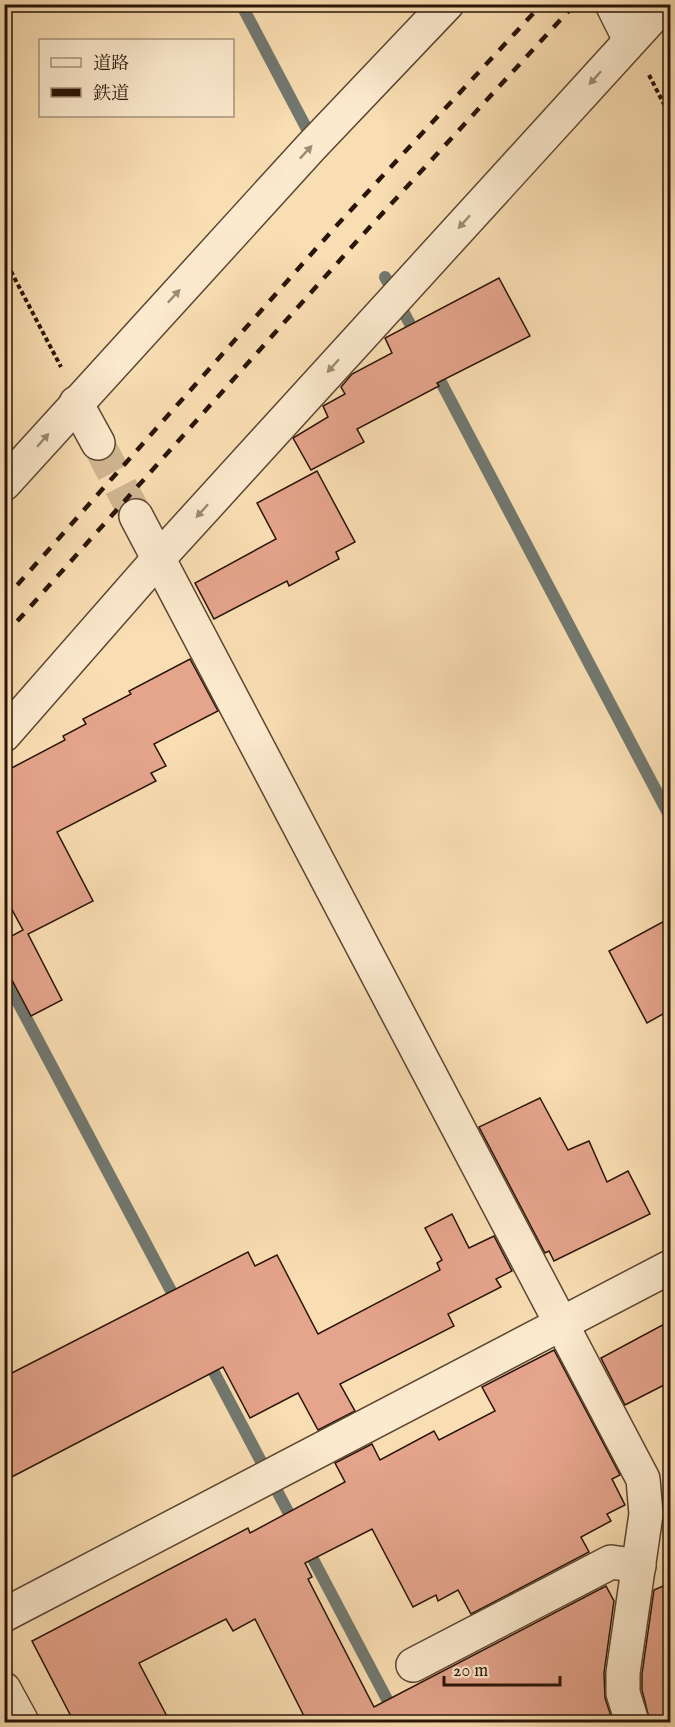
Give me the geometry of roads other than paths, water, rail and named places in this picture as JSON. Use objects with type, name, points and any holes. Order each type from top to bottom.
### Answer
[{"type":"street","points":[[4,484],[311,147],[447,4]]},
{"type":"street","points":[[612,4],[630,40]]},
{"type":"street","points":[[4,735],[159,558],[664,4]]},
{"type":"street","points":[[76,403],[98,443]]},
{"type":"street","points":[[136,516],[640,1471],[646,1497],[658,1519],[639,1566],[623,1673],[623,1693],[632,1722]]},
{"type":"street","points":[[4,1615],[670,1267]]},
{"type":"street","points":[[413,1665],[611,1562],[639,1566]]},
{"type":"street","points":[[4,1689],[22,1722]]},
{"type":"waterway","points":[[241,4],[309,133]]},
{"type":"waterway","points":[[385,277],[390,286]]},
{"type":"waterway","points":[[403,311],[418,339]]},
{"type":"waterway","points":[[433,367],[670,817]]},
{"type":"waterway","points":[[4,976],[178,1304]]},
{"type":"waterway","points":[[207,1359],[264,1467]]},
{"type":"waterway","points":[[275,1487],[295,1525]]},
{"type":"waterway","points":[[306,1546],[399,1722]]},
{"type":"tunnel","points":[[98,443],[136,516]]},
{"type":"railway","points":[[4,600],[338,224],[542,4]]},
{"type":"railway","points":[[4,636],[357,241],[575,4]]}]
